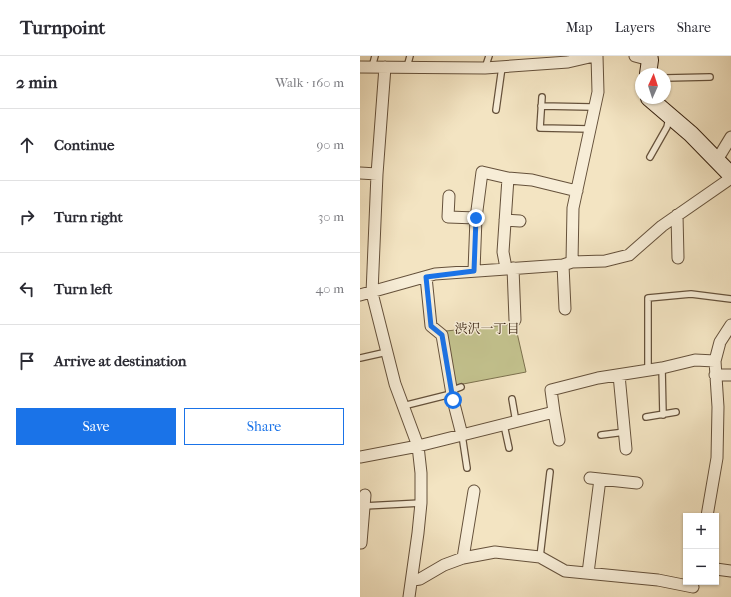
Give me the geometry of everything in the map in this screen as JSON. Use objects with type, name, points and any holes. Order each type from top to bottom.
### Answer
[{"type":"street","points":[[360,68],[485,68],[568,62],[593,56],[598,92],[574,208],[565,309]]},
{"type":"street","points":[[385,67],[377,174],[372,293],[403,406],[418,446],[421,473],[421,503],[413,580],[409,597]]},
{"type":"street","points":[[360,295],[372,293],[426,277],[474,271],[604,261],[629,255],[662,226],[731,176],[691,134],[657,104]]},
{"type":"street","points":[[717,160],[731,138]]},
{"type":"street","points":[[474,271],[476,218],[482,172],[508,178],[532,180],[577,191]]},
{"type":"street","points":[[360,173],[377,174]]},
{"type":"street","points":[[508,178],[503,252],[510,268],[516,320]]},
{"type":"street","points":[[449,196],[448,217],[476,218]]},
{"type":"street","points":[[677,215],[678,258]]},
{"type":"street","points":[[505,220],[520,221]]},
{"type":"street","points":[[426,277],[431,326],[442,335],[442,354],[457,388],[453,400],[462,435]]},
{"type":"street","points":[[708,513],[717,458],[718,407],[715,361],[720,342],[731,325]]},
{"type":"street","points":[[560,440],[554,412],[552,390],[598,378],[648,371],[695,360],[715,361]]},
{"type":"street","points":[[619,375],[626,449]]},
{"type":"street","points":[[715,375],[731,375]]},
{"type":"street","points":[[360,456],[418,446],[554,412]]},
{"type":"street","points":[[588,573],[595,478],[637,483]]},
{"type":"street","points":[[463,558],[474,491]]},
{"type":"street","points":[[361,543],[365,500]]},
{"type":"street","points":[[413,580],[420,578],[444,565],[463,558],[495,552],[540,557],[565,571],[658,580],[693,589]]},
{"type":"street","points":[[719,569],[731,570]]},
{"type":"lane","points":[[372,67],[375,56]]},
{"type":"lane","points":[[407,67],[410,56]]},
{"type":"lane","points":[[485,68],[489,56]]},
{"type":"lane","points":[[496,110],[502,67]]},
{"type":"lane","points":[[692,77],[693,70]]},
{"type":"lane","points":[[671,78],[710,77]]},
{"type":"lane","points":[[542,97],[540,128],[590,129]]},
{"type":"lane","points":[[541,106],[590,107],[596,105]]},
{"type":"lane","points":[[650,156],[667,127],[670,116]]},
{"type":"lane","points":[[648,371],[648,298],[691,294],[731,299]]},
{"type":"lane","points":[[360,358],[387,352]]},
{"type":"lane","points":[[662,368],[663,414]]},
{"type":"lane","points":[[403,406],[447,395],[457,388]]},
{"type":"lane","points":[[512,400],[516,422]]},
{"type":"lane","points":[[646,417],[676,412]]},
{"type":"lane","points":[[504,425],[509,448]]},
{"type":"lane","points":[[601,435],[625,432]]},
{"type":"lane","points":[[462,435],[467,468]]},
{"type":"lane","points":[[540,557],[550,472]]},
{"type":"lane","points":[[365,500],[421,503]]},
{"type":"shaded area","points":[[515,324],[526,372],[458,385],[455,383],[446,331]]},
{"type":"district","name":"渋沢一丁目","points":[[487,328]]},
{"type":"route","points":[[453,400],[453,390],[442,335],[431,326],[426,277],[435,274],[474,271],[476,218]]}]
